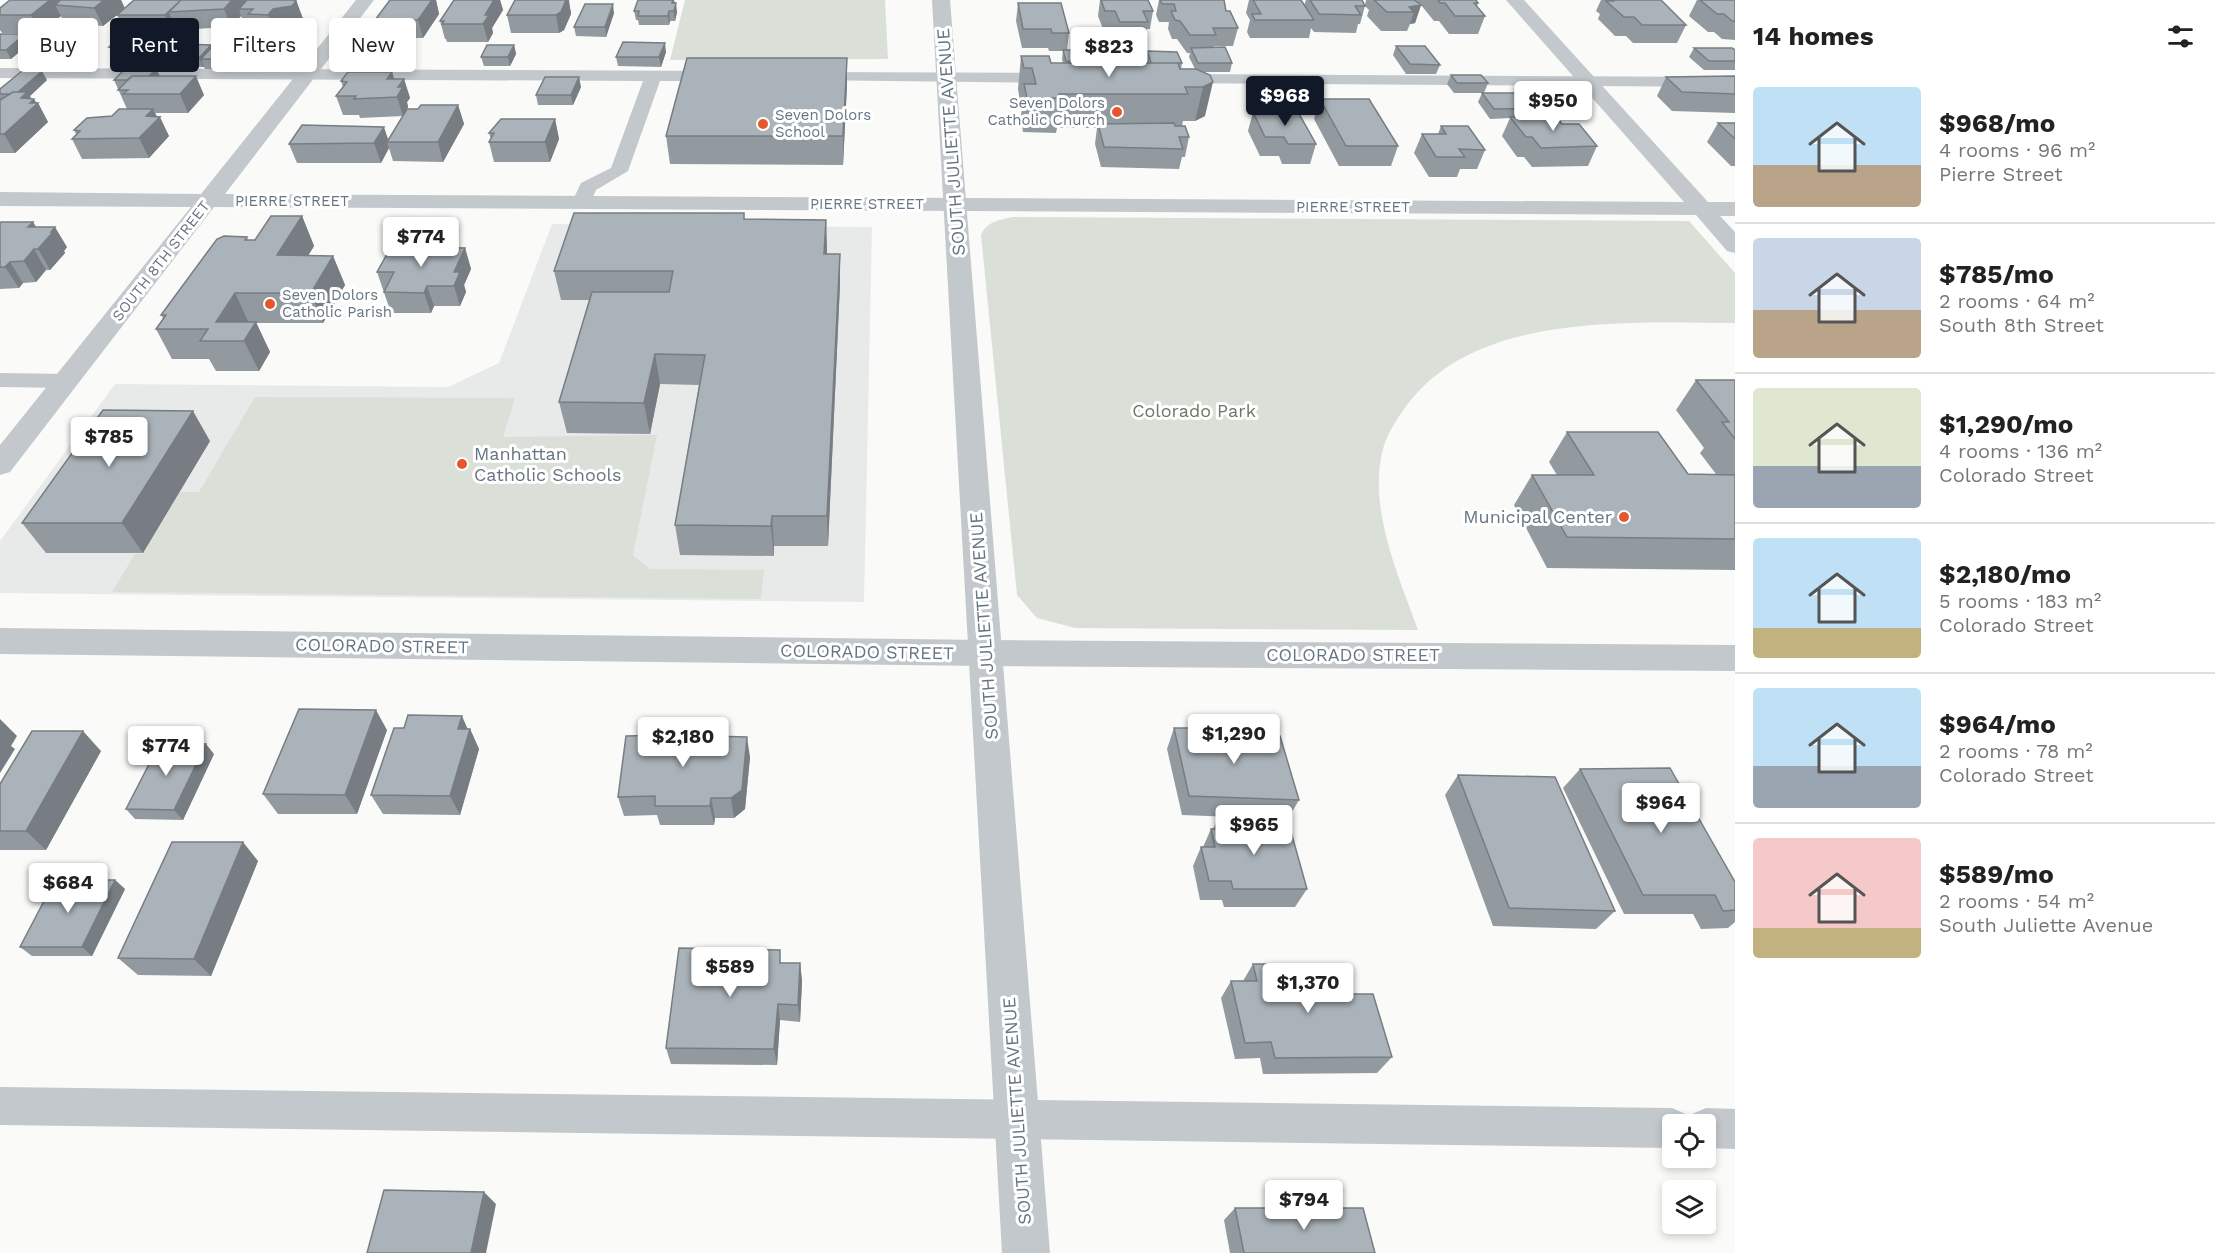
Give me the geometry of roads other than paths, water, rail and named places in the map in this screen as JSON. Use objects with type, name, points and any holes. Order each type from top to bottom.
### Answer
[{"type":"street","name":"SOUTH 8TH STREET","points":[[0,465],[309,75],[365,0]]},
{"type":"street","name":"SOUTH JULIETTE AVENUE","points":[[941,0],[1026,1253]]},
{"type":"street","points":[[1515,0],[1735,246]]},
{"type":"street","name":"PIERRE STREET","points":[[0,199],[1735,210]]},
{"type":"street","name":"COLORADO STREET","points":[[0,640],[985,653],[1735,658]]},
{"type":"lane","points":[[0,73],[732,76]]},
{"type":"lane","points":[[582,202],[588,187],[618,171],[653,76]]},
{"type":"lane","points":[[791,76],[1076,78]]},
{"type":"lane","points":[[1159,78],[1735,82]]},
{"type":"lane","points":[[0,380],[67,381]]},
{"type":"lane","points":[[0,1106],[1662,1128]]},
{"type":"lane","points":[[1716,1128],[1735,1129]]},
{"type":"place","name":"Seven Dolors Catholic Church","points":[[1117,112]]},
{"type":"place","name":"Seven Dolors School","points":[[763,124]]},
{"type":"place","name":"Seven Dolors Catholic Parish","points":[[270,304]]},
{"type":"place","name":"Manhattan Catholic Schools","points":[[462,464]]},
{"type":"place","name":"Municipal Center","points":[[1624,517]]},
{"type":"park label","name":"Colorado Park","points":[[1194,411]]}]
